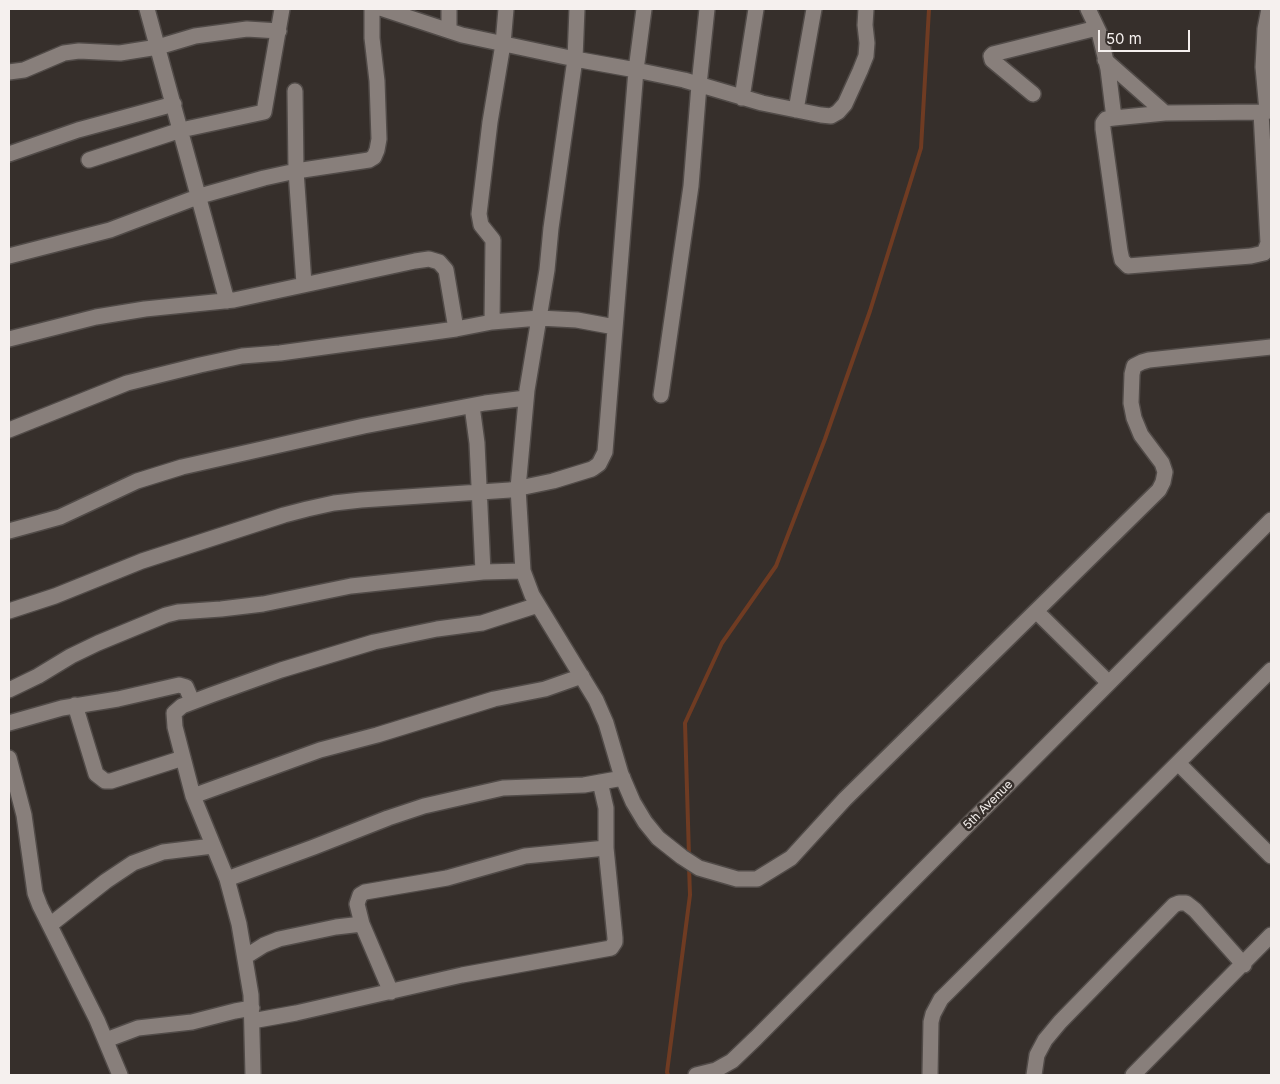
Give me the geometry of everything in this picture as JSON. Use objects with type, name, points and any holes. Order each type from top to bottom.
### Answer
[{"type":"street","points":[[147,9],[200,196],[227,301]]},
{"type":"street","points":[[90,160],[181,130],[264,112],[282,9]]},
{"type":"street","points":[[9,256],[110,230],[200,196],[296,171],[369,160],[374,157],[379,139],[379,113],[372,38],[372,9]]},
{"type":"street","points":[[383,9],[421,23],[503,44],[636,70],[699,85],[742,98],[831,116],[838,112],[844,104],[866,56],[866,9]]},
{"type":"street","points":[[449,9],[449,30]]},
{"type":"street","points":[[492,322],[492,240],[481,225],[479,214],[490,122],[503,44],[506,9]]},
{"type":"street","points":[[577,9],[575,58],[552,219],[547,270],[526,398],[518,488],[523,571],[532,595],[582,676],[604,717],[623,778],[633,802],[645,822],[658,838],[699,868],[736,879],[757,880],[791,858],[845,799],[1159,490],[1165,472],[1162,463],[1141,435],[1134,418],[1131,402],[1134,366],[1149,360],[1271,347]]},
{"type":"street","points":[[9,611],[55,596],[142,561],[284,515],[334,503],[401,496],[518,488],[553,481],[592,469],[602,459],[605,452],[636,70],[644,9]]},
{"type":"street","points":[[662,395],[691,186],[707,9]]},
{"type":"street","points":[[742,98],[756,9]]},
{"type":"street","points":[[796,110],[814,9]]},
{"type":"street","points":[[1088,9],[1097,28],[1108,69],[1114,118]]},
{"type":"street","points":[[1266,111],[1165,113],[1114,118],[1103,123],[1120,251],[1122,260],[1128,266],[1251,256],[1264,253],[1268,244],[1266,111],[1263,66],[1265,29],[1269,9]]},
{"type":"street","points":[[1033,94],[992,60],[991,56],[1097,28]]},
{"type":"street","points":[[9,72],[24,70],[64,53],[79,51],[120,53],[158,47],[195,36],[247,29],[279,32]]},
{"type":"street","points":[[1104,59],[1165,113]]},
{"type":"street","points":[[295,91],[296,171],[304,284]]},
{"type":"street","points":[[9,154],[64,135],[174,104]]},
{"type":"street","points":[[9,339],[125,312],[227,301],[415,260],[433,260],[443,265],[446,270],[456,329]]},
{"type":"street","points":[[9,430],[127,384],[242,356],[280,353],[456,329],[492,322],[539,318],[577,320],[615,327]]},
{"type":"street","points":[[9,531],[60,517],[137,481],[182,467],[364,426],[526,398]]},
{"type":"street","points":[[472,406],[477,443],[483,572]]},
{"type":"street","name":"5th Avenue","points":[[699,1075],[724,1066],[749,1045],[1271,520]]},
{"type":"street","points":[[9,690],[98,643],[166,615],[178,612],[263,604],[351,586],[483,572],[523,571]]},
{"type":"street","points":[[253,1075],[252,1015],[245,957],[235,908],[226,879],[193,796],[175,727],[174,713],[192,701],[281,670],[374,642],[437,629],[482,623],[538,605]]},
{"type":"street","points":[[1037,612],[1109,683]]},
{"type":"street","points":[[930,1075],[931,1022],[941,1000],[1271,670]]},
{"type":"street","points":[[193,796],[320,750],[377,735],[494,699],[545,689],[582,676]]},
{"type":"street","points":[[9,723],[75,705],[118,699],[179,685],[186,687],[192,701]]},
{"type":"street","points":[[75,705],[96,774],[105,781],[111,781],[183,758]]},
{"type":"street","points":[[9,758],[24,815],[35,893],[106,1040],[120,1075]]},
{"type":"street","points":[[1178,764],[1271,856]]},
{"type":"street","points":[[226,879],[424,806],[503,788],[559,786],[623,778]]},
{"type":"street","points":[[106,1040],[138,1028],[192,1022],[235,1011],[252,1015],[296,1013],[462,975],[611,948],[616,938],[606,848],[606,808],[600,782]]},
{"type":"street","points":[[50,925],[106,880],[133,864],[163,852],[213,846]]},
{"type":"street","points":[[391,992],[362,924],[357,904],[360,895],[365,892],[447,878],[525,856],[606,848]]},
{"type":"street","points":[[1034,1075],[1037,1055],[1044,1040],[1174,905],[1186,903],[1195,910],[1244,964]]},
{"type":"street","points":[[245,957],[264,945],[279,939],[336,927],[362,924]]},
{"type":"street","points":[[1133,1075],[1271,935]]},
{"type":"waterway","points":[[689,856],[685,723],[722,643],[776,566],[825,439],[870,311],[921,148],[929,9]]},
{"type":"waterway","points":[[668,1075],[690,895],[689,866]]}]
